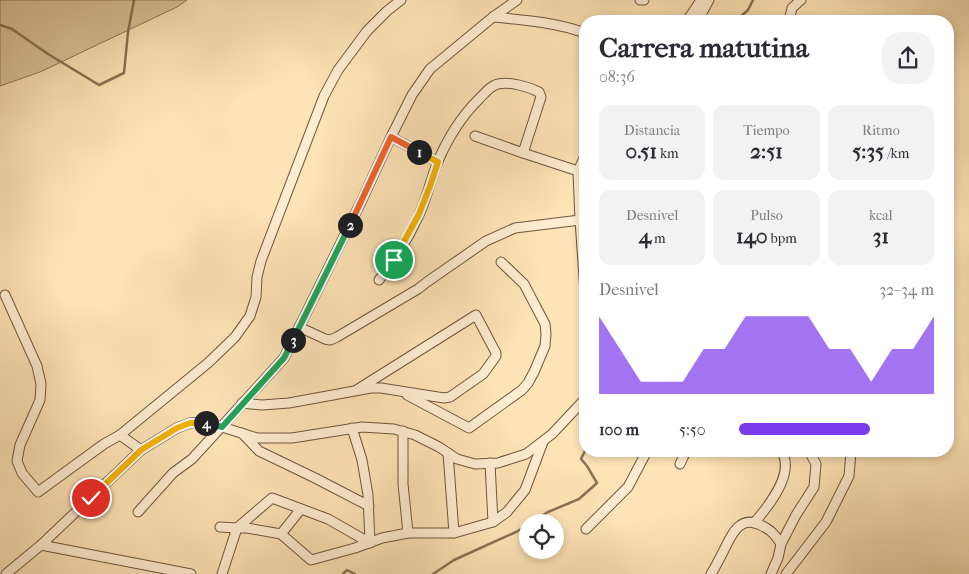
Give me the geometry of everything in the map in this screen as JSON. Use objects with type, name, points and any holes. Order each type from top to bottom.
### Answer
[{"type":"street","points":[[5,295],[36,366],[41,384],[40,400],[20,445],[17,461],[22,473],[38,492],[104,444],[120,436],[208,363],[235,337],[250,316],[256,298],[257,277],[261,261],[324,96],[338,70],[367,31],[401,0]]},
{"type":"street","points":[[138,512],[173,473],[192,459],[284,358],[412,94],[430,69],[493,17],[517,0]]},
{"type":"street","points":[[691,15],[701,0]]},
{"type":"street","points":[[700,15],[709,0]]},
{"type":"street","points":[[790,15],[792,8],[801,0]]},
{"type":"street","points":[[493,17],[542,22],[579,31]]},
{"type":"street","points":[[379,280],[394,260],[415,222],[449,138],[469,109],[497,84],[509,83],[540,92],[541,97],[522,153]]},
{"type":"street","points":[[476,136],[578,171],[579,196]]},
{"type":"street","points":[[391,137],[438,162]]},
{"type":"street","points":[[299,327],[330,340],[418,289],[492,238],[515,228],[579,220]]},
{"type":"street","points":[[401,392],[469,428],[522,390],[528,383],[545,346],[545,324],[524,284],[501,262]]},
{"type":"street","points":[[242,403],[262,405],[289,402],[371,388],[444,398],[450,397],[483,374],[496,356],[496,352],[476,315],[355,390]]},
{"type":"street","points":[[6,574],[41,545],[141,450],[177,428],[190,423],[202,422],[257,438],[292,438],[362,427],[394,430],[415,435],[457,459],[475,464],[498,463],[526,454],[552,434],[579,405]]},
{"type":"street","points":[[352,428],[362,460],[368,496],[370,543]]},
{"type":"street","points":[[402,432],[408,533]]},
{"type":"street","points":[[242,433],[259,451],[368,506]]},
{"type":"street","points":[[120,436],[141,450]]},
{"type":"street","points":[[220,526],[247,528],[281,534],[311,560],[382,538],[408,533],[454,532],[493,522],[507,512],[525,490],[543,441]]},
{"type":"street","points":[[448,453],[454,532]]},
{"type":"street","points":[[586,529],[628,487],[644,457]]},
{"type":"street","points":[[680,464],[683,457]]},
{"type":"street","points":[[754,522],[766,510],[779,489],[786,466],[785,457]]},
{"type":"street","points":[[771,574],[778,558],[781,544],[796,515],[814,487],[816,464],[812,457]]},
{"type":"street","points":[[786,574],[826,522],[849,476],[851,457]]},
{"type":"street","points":[[490,463],[493,522]]},
{"type":"street","points":[[222,574],[237,528],[272,498],[328,519],[370,543]]},
{"type":"street","points":[[281,534],[301,509]]},
{"type":"street","points":[[710,574],[733,532],[746,522],[754,522],[769,529],[775,534],[781,544]]},
{"type":"street","points":[[41,545],[191,574]]},
{"type":"shaded area","points":[[0,0],[187,0],[177,7],[40,72],[0,86]]},
{"type":"waterway","points":[[0,25],[12,29],[48,54],[99,85],[124,73],[128,32],[134,0]]},
{"type":"waterway","points":[[743,15],[748,10],[753,0]]},
{"type":"waterway","points":[[545,514],[579,499],[597,483],[581,459],[582,457]]},
{"type":"waterway","points":[[433,574],[454,560],[519,530]]},
{"type":"waterway","points":[[343,574],[347,570],[355,574]]},
{"type":"route","points":[[91,498],[141,450],[177,428],[190,423],[202,422],[222,427],[284,358],[391,137],[438,162],[419,214],[394,260]]}]
